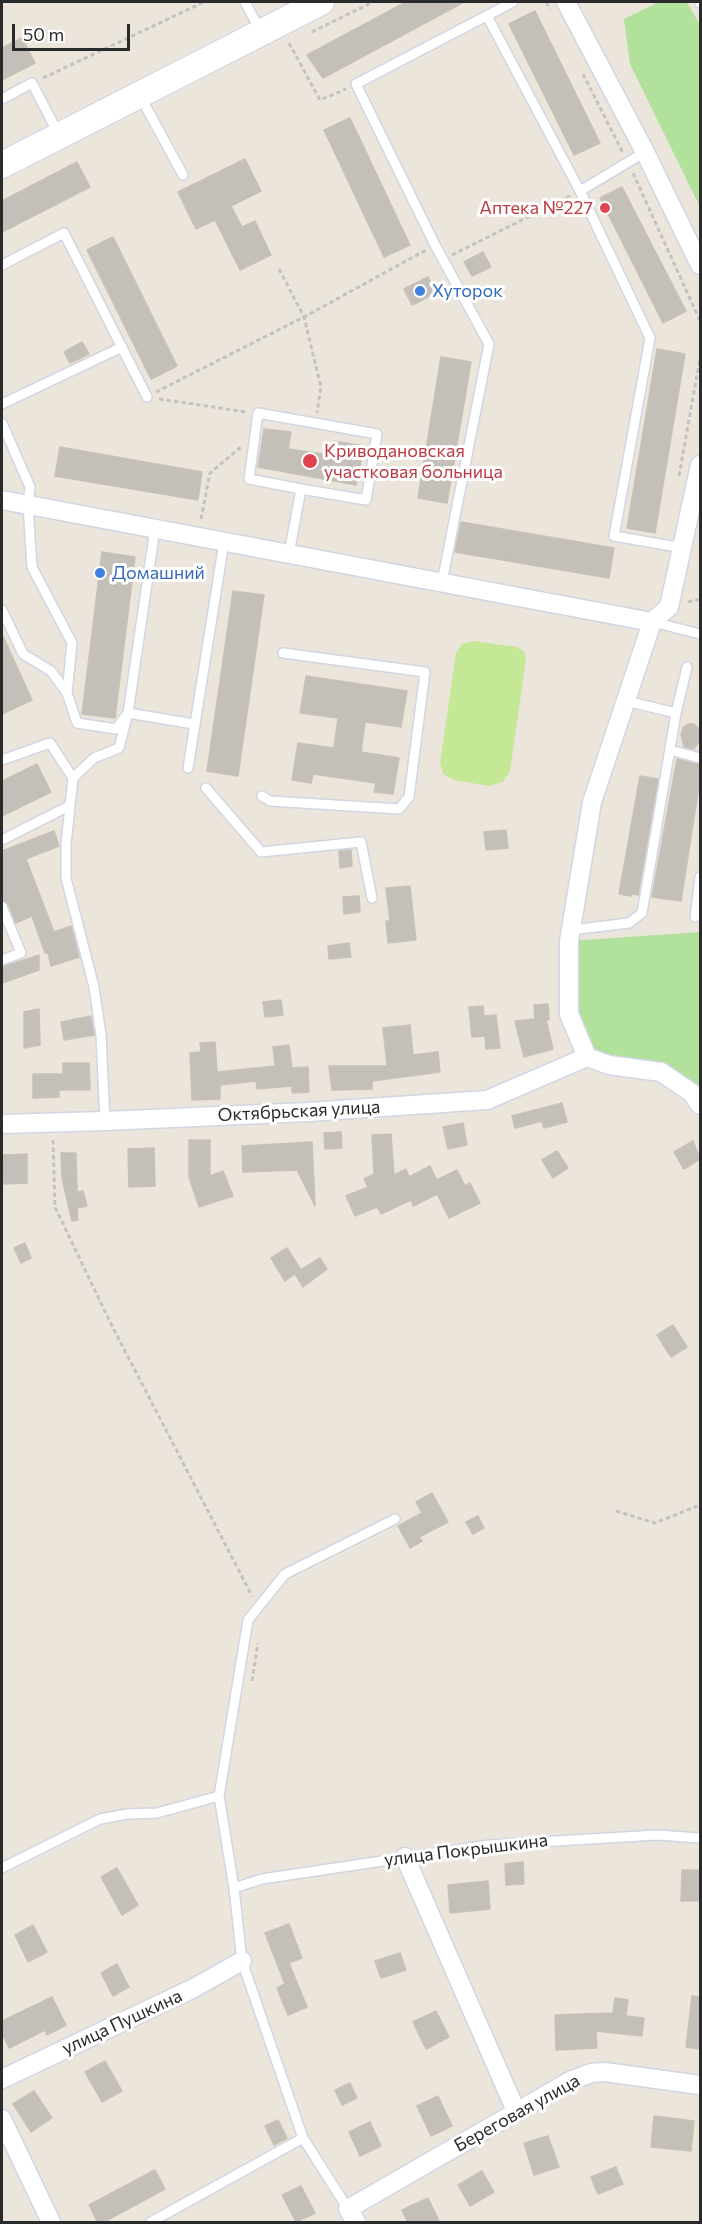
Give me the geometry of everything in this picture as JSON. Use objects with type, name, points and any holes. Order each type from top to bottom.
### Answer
[{"type":"street","points":[[2,165],[321,2]]},
{"type":"street","points":[[567,2],[645,152],[700,266]]},
{"type":"street","points":[[700,465],[669,607],[652,622],[592,802],[569,941],[569,1014],[587,1057],[609,1065],[661,1072],[692,1093],[700,1105]]},
{"type":"street","points":[[2,500],[652,622]]},
{"type":"street","name":"Октябрьская улица","points":[[2,1124],[308,1112],[487,1100],[587,1057]]},
{"type":"street","points":[[405,1857],[516,2111]]},
{"type":"street","name":"улица Пушкина","points":[[2,2079],[194,1988],[242,1961]]},
{"type":"street","name":"Береговая улица","points":[[352,2216],[516,2111],[570,2081],[591,2073],[605,2072],[700,2085]]},
{"type":"street","points":[[2,2119],[51,2223]]},
{"type":"lane","points":[[245,2],[261,32]]},
{"type":"lane","points":[[442,582],[489,344],[435,245],[356,84],[513,2]]},
{"type":"lane","points":[[487,16],[580,191],[650,338],[614,536],[683,548]]},
{"type":"lane","points":[[2,99],[32,83],[59,135]]},
{"type":"lane","points":[[139,94],[183,175]]},
{"type":"lane","points":[[580,191],[645,152]]},
{"type":"lane","points":[[2,265],[64,233],[147,397]]},
{"type":"lane","points":[[2,404],[122,347]]},
{"type":"lane","points":[[258,413],[315,423],[377,434],[366,501],[249,479],[258,413]]},
{"type":"lane","points":[[2,423],[30,487],[28,505],[32,567],[72,643],[67,693]]},
{"type":"lane","points":[[289,554],[301,489]]},
{"type":"lane","points":[[105,1121],[101,1035],[94,987],[66,878],[69,806],[73,778],[94,758],[119,748],[128,713],[154,529]]},
{"type":"lane","points":[[188,768],[225,542]]},
{"type":"lane","points":[[2,610],[23,654],[51,671],[67,693],[77,723],[116,729],[128,713]]},
{"type":"lane","points":[[652,622],[700,634]]},
{"type":"lane","points":[[262,796],[270,801],[399,809],[409,796],[425,672],[283,653]]},
{"type":"lane","points":[[571,930],[628,923],[642,913],[676,713],[687,667]]},
{"type":"lane","points":[[626,702],[676,713]]},
{"type":"lane","points":[[128,713],[194,723]]},
{"type":"lane","points":[[2,760],[50,743],[73,778]]},
{"type":"lane","points":[[670,750],[700,758]]},
{"type":"lane","points":[[206,788],[261,852],[361,842],[372,898]]},
{"type":"lane","points":[[2,840],[69,806]]},
{"type":"lane","points":[[695,917],[700,877]]},
{"type":"lane","points":[[2,907],[21,953],[2,960]]},
{"type":"lane","points":[[352,2216],[303,2138],[242,1961],[234,1888],[219,1796],[248,1620],[256,1607],[285,1574],[395,1520]]},
{"type":"lane","points":[[2,1868],[100,1819],[127,1814],[157,1813],[219,1796]]},
{"type":"lane","name":"улица Покрышкина","points":[[234,1888],[262,1879],[489,1845],[657,1835],[700,1838]]},
{"type":"lane","points":[[151,2223],[303,2138]]},
{"type":"path","points":[[32,83],[204,2]]},
{"type":"path","points":[[289,43],[320,100],[356,84]]},
{"type":"path","points":[[443,260],[580,191]]},
{"type":"path","points":[[147,397],[304,317],[435,245]]},
{"type":"path","points":[[279,269],[304,317],[321,387],[315,423]]},
{"type":"path","points":[[677,487],[700,358]]},
{"type":"path","points":[[147,397],[258,413]]},
{"type":"path","points":[[201,519],[210,473],[255,435]]},
{"type":"path","points":[[52,1123],[55,1207],[111,1324],[260,1617],[257,1655],[250,1689]]},
{"type":"path","points":[[616,1511],[655,1523],[700,1505]]},
{"type":"green space","points":[[659,2],[687,2],[700,25],[700,207],[630,64],[624,19]]},
{"type":"green space","points":[[473,641],[517,647],[524,652],[526,660],[510,771],[503,782],[489,786],[454,780],[443,774],[440,763],[456,653],[462,644]]},
{"type":"green space","points":[[700,932],[700,1105],[661,1073],[587,1057],[569,1014],[569,941]]},
{"type":"building","points":[[406,2],[464,2],[323,78],[307,55]]},
{"type":"building","points":[[535,11],[600,143],[574,155],[509,24]]},
{"type":"building","points":[[22,38],[35,63],[2,80],[2,48]]},
{"type":"building","points":[[350,118],[410,245],[384,257],[324,130]]},
{"type":"building","points":[[245,159],[261,191],[231,206],[242,227],[255,221],[271,255],[240,270],[215,220],[196,229],[178,192]]},
{"type":"building","points":[[77,162],[90,187],[2,232],[2,201]]},
{"type":"building","points":[[622,187],[686,311],[663,323],[600,198]]},
{"type":"building","points":[[113,237],[177,366],[151,379],[87,250]]},
{"type":"building","points":[[483,252],[491,267],[472,276],[464,262]]},
{"type":"building","name":"Хуторок","points":[[428,277],[436,293],[412,305],[404,289]]},
{"type":"building","points":[[82,342],[89,354],[70,363],[64,352]]},
{"type":"building","points":[[657,349],[685,354],[655,533],[627,528]]},
{"type":"building","points":[[441,357],[471,362],[447,503],[418,498]]},
{"type":"building","name":"Криводановская участковая больница","points":[[264,429],[291,432],[288,449],[331,455],[334,441],[364,446],[356,485],[258,467]]},
{"type":"building","points":[[60,447],[202,472],[198,500],[55,476]]},
{"type":"building","points":[[461,522],[614,548],[609,578],[455,552]]},
{"type":"building","points":[[102,552],[135,557],[115,718],[82,714]]},
{"type":"building","points":[[233,591],[264,595],[238,776],[207,771]]},
{"type":"building","points":[[2,634],[32,700],[2,714]]},
{"type":"building","points":[[306,676],[407,691],[401,727],[365,722],[361,752],[399,758],[393,794],[374,792],[376,783],[313,774],[311,783],[292,780],[298,743],[334,748],[338,718],[300,713]]},
{"type":"building","points":[[688,724],[694,724],[700,730],[700,740],[694,749],[684,747],[681,734],[683,728]]},
{"type":"building","points":[[677,759],[700,765],[700,780],[681,901],[652,897]]},
{"type":"building","points":[[37,764],[51,792],[2,816],[2,781]]},
{"type":"building","points":[[640,776],[658,779],[638,895],[632,894],[631,896],[619,894]]},
{"type":"building","points":[[506,830],[508,848],[486,850],[484,832]]},
{"type":"building","points":[[54,831],[59,846],[26,859],[54,932],[71,926],[79,957],[51,966],[48,953],[45,953],[32,916],[16,923],[8,904],[2,900],[2,851]]},
{"type":"building","points":[[351,850],[352,866],[340,868],[339,851]]},
{"type":"building","points":[[410,886],[416,940],[388,943],[386,921],[390,921],[386,888]]},
{"type":"building","points":[[359,896],[360,912],[344,914],[343,897]]},
{"type":"building","points":[[349,943],[351,957],[329,959],[328,946]]},
{"type":"building","points":[[39,955],[39,970],[2,983],[2,967]]},
{"type":"building","points":[[281,1000],[283,1015],[265,1017],[263,1002]]},
{"type":"building","points":[[548,1004],[549,1020],[546,1020],[553,1049],[524,1057],[515,1021],[535,1019],[534,1005]]},
{"type":"building","points":[[483,1006],[484,1016],[496,1015],[500,1048],[486,1049],[485,1036],[472,1037],[469,1007]]},
{"type":"building","points":[[39,1009],[40,1045],[24,1048],[24,1012]]},
{"type":"building","points":[[91,1016],[94,1035],[64,1040],[61,1022]]},
{"type":"building","points":[[410,1025],[413,1055],[438,1052],[440,1072],[372,1081],[372,1089],[332,1090],[329,1066],[387,1066],[383,1028]]},
{"type":"building","points":[[215,1042],[217,1072],[275,1066],[273,1047],[289,1045],[292,1068],[308,1067],[309,1092],[292,1093],[292,1086],[257,1089],[256,1081],[220,1085],[220,1099],[192,1100],[190,1053],[201,1052],[200,1043]]},
{"type":"building","points":[[63,1063],[89,1063],[90,1090],[59,1090],[59,1097],[33,1098],[33,1074],[63,1074]]},
{"type":"building","points":[[562,1103],[567,1122],[544,1128],[542,1121],[515,1128],[512,1116]]},
{"type":"building","points":[[463,1123],[467,1145],[448,1149],[443,1127]]},
{"type":"building","points":[[341,1132],[342,1148],[325,1149],[324,1133]]},
{"type":"building","points":[[391,1134],[394,1175],[406,1169],[409,1177],[430,1166],[437,1180],[457,1170],[465,1186],[470,1183],[480,1203],[449,1218],[437,1194],[413,1206],[411,1200],[381,1214],[377,1207],[355,1216],[346,1196],[368,1187],[364,1179],[374,1174],[372,1135]]},
{"type":"building","points":[[189,1140],[210,1140],[210,1176],[223,1171],[233,1196],[199,1207],[189,1177]]},
{"type":"building","points":[[693,1141],[700,1159],[684,1169],[674,1152]]},
{"type":"building","points":[[312,1142],[315,1206],[297,1170],[243,1172],[242,1146]]},
{"type":"building","points":[[154,1148],[155,1186],[129,1187],[128,1149]]},
{"type":"building","points":[[557,1151],[568,1168],[553,1178],[542,1160]]},
{"type":"building","points":[[61,1153],[76,1153],[77,1192],[83,1191],[87,1206],[77,1208],[78,1220],[72,1221],[62,1178]]},
{"type":"building","points":[[27,1154],[27,1183],[2,1184],[2,1155]]},
{"type":"building","points":[[25,1243],[31,1258],[21,1263],[14,1248]]},
{"type":"building","points":[[287,1248],[301,1270],[320,1258],[327,1269],[303,1287],[295,1274],[285,1281],[271,1258]]},
{"type":"building","points":[[673,1325],[687,1347],[671,1357],[657,1335]]},
{"type":"building","points":[[432,1493],[448,1522],[419,1537],[422,1541],[410,1548],[398,1526],[422,1513],[416,1502]]},
{"type":"building","points":[[478,1516],[484,1528],[473,1534],[466,1522]]},
{"type":"building","points":[[523,1862],[524,1884],[506,1885],[505,1864]]},
{"type":"building","points":[[117,1868],[138,1905],[122,1915],[101,1877]]},
{"type":"building","points":[[682,1870],[700,1870],[700,1901],[681,1901]]},
{"type":"building","points":[[488,1881],[490,1909],[450,1913],[448,1885]]},
{"type":"building","points":[[289,1924],[302,1958],[289,1963],[307,2007],[288,2015],[277,1988],[285,1984],[265,1933]]},
{"type":"building","points":[[33,1925],[47,1952],[28,1962],[15,1935]]},
{"type":"building","points":[[400,1953],[406,1970],[381,1978],[375,1961]]},
{"type":"building","points":[[117,1964],[129,1987],[113,1996],[101,1973]]},
{"type":"building","points":[[692,1996],[700,1997],[700,2049],[686,2047]]},
{"type":"building","points":[[52,1997],[66,2025],[47,2035],[45,2030],[9,2048],[2,2033],[2,2021]]},
{"type":"building","points":[[615,1998],[628,2000],[626,2016],[644,2018],[642,2036],[596,2031],[597,2048],[556,2050],[555,2015],[613,2013]]},
{"type":"building","points":[[436,2011],[449,2037],[426,2049],[413,2022]]},
{"type":"building","points":[[105,2061],[122,2091],[102,2102],[85,2072]]},
{"type":"building","points":[[350,2083],[357,2098],[342,2105],[335,2090]]},
{"type":"building","points":[[34,2091],[52,2118],[31,2132],[13,2104]]},
{"type":"building","points":[[438,2096],[452,2126],[431,2136],[417,2106]]},
{"type":"building","points":[[654,2116],[694,2121],[691,2151],[651,2147]]},
{"type":"building","points":[[278,2120],[287,2138],[274,2145],[265,2126]]},
{"type":"building","points":[[370,2122],[381,2146],[360,2156],[349,2132]]},
{"type":"building","points":[[548,2136],[559,2167],[534,2175],[524,2143]]},
{"type":"building","points":[[616,2167],[623,2184],[598,2194],[591,2177]]},
{"type":"building","points":[[155,2170],[165,2189],[102,2223],[98,2223],[89,2205]]},
{"type":"building","points":[[482,2171],[494,2192],[470,2206],[458,2185]]},
{"type":"building","points":[[301,2186],[315,2213],[296,2222],[282,2195]]},
{"type":"building","points":[[428,2198],[440,2223],[408,2223],[402,2210]]},
{"type":"place","name":"Аптека №227","points":[[605,208]]},
{"type":"place","name":"Хуторок","points":[[420,291]]},
{"type":"place","name":"Криводановская участковая больница","points":[[310,461]]},
{"type":"place","name":"Домашний","points":[[100,573]]}]
